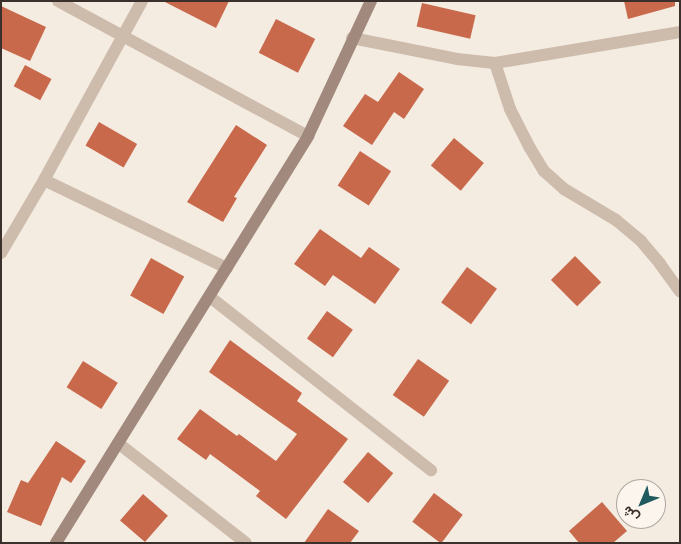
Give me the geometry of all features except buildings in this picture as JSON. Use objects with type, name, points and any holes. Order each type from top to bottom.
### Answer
[{"type":"street","points":[[58,1],[308,136]]},
{"type":"street","points":[[1,253],[44,180],[142,1]]},
{"type":"street","points":[[56,543],[308,136],[352,38],[371,1]]},
{"type":"street","points":[[352,38],[457,59],[495,63],[680,32]]},
{"type":"street","points":[[495,63],[510,109],[544,171],[564,189],[616,220],[641,240],[680,292]]},
{"type":"street","points":[[44,180],[227,268]]},
{"type":"street","points":[[210,297],[431,470]]},
{"type":"street","points":[[118,443],[246,543]]}]
